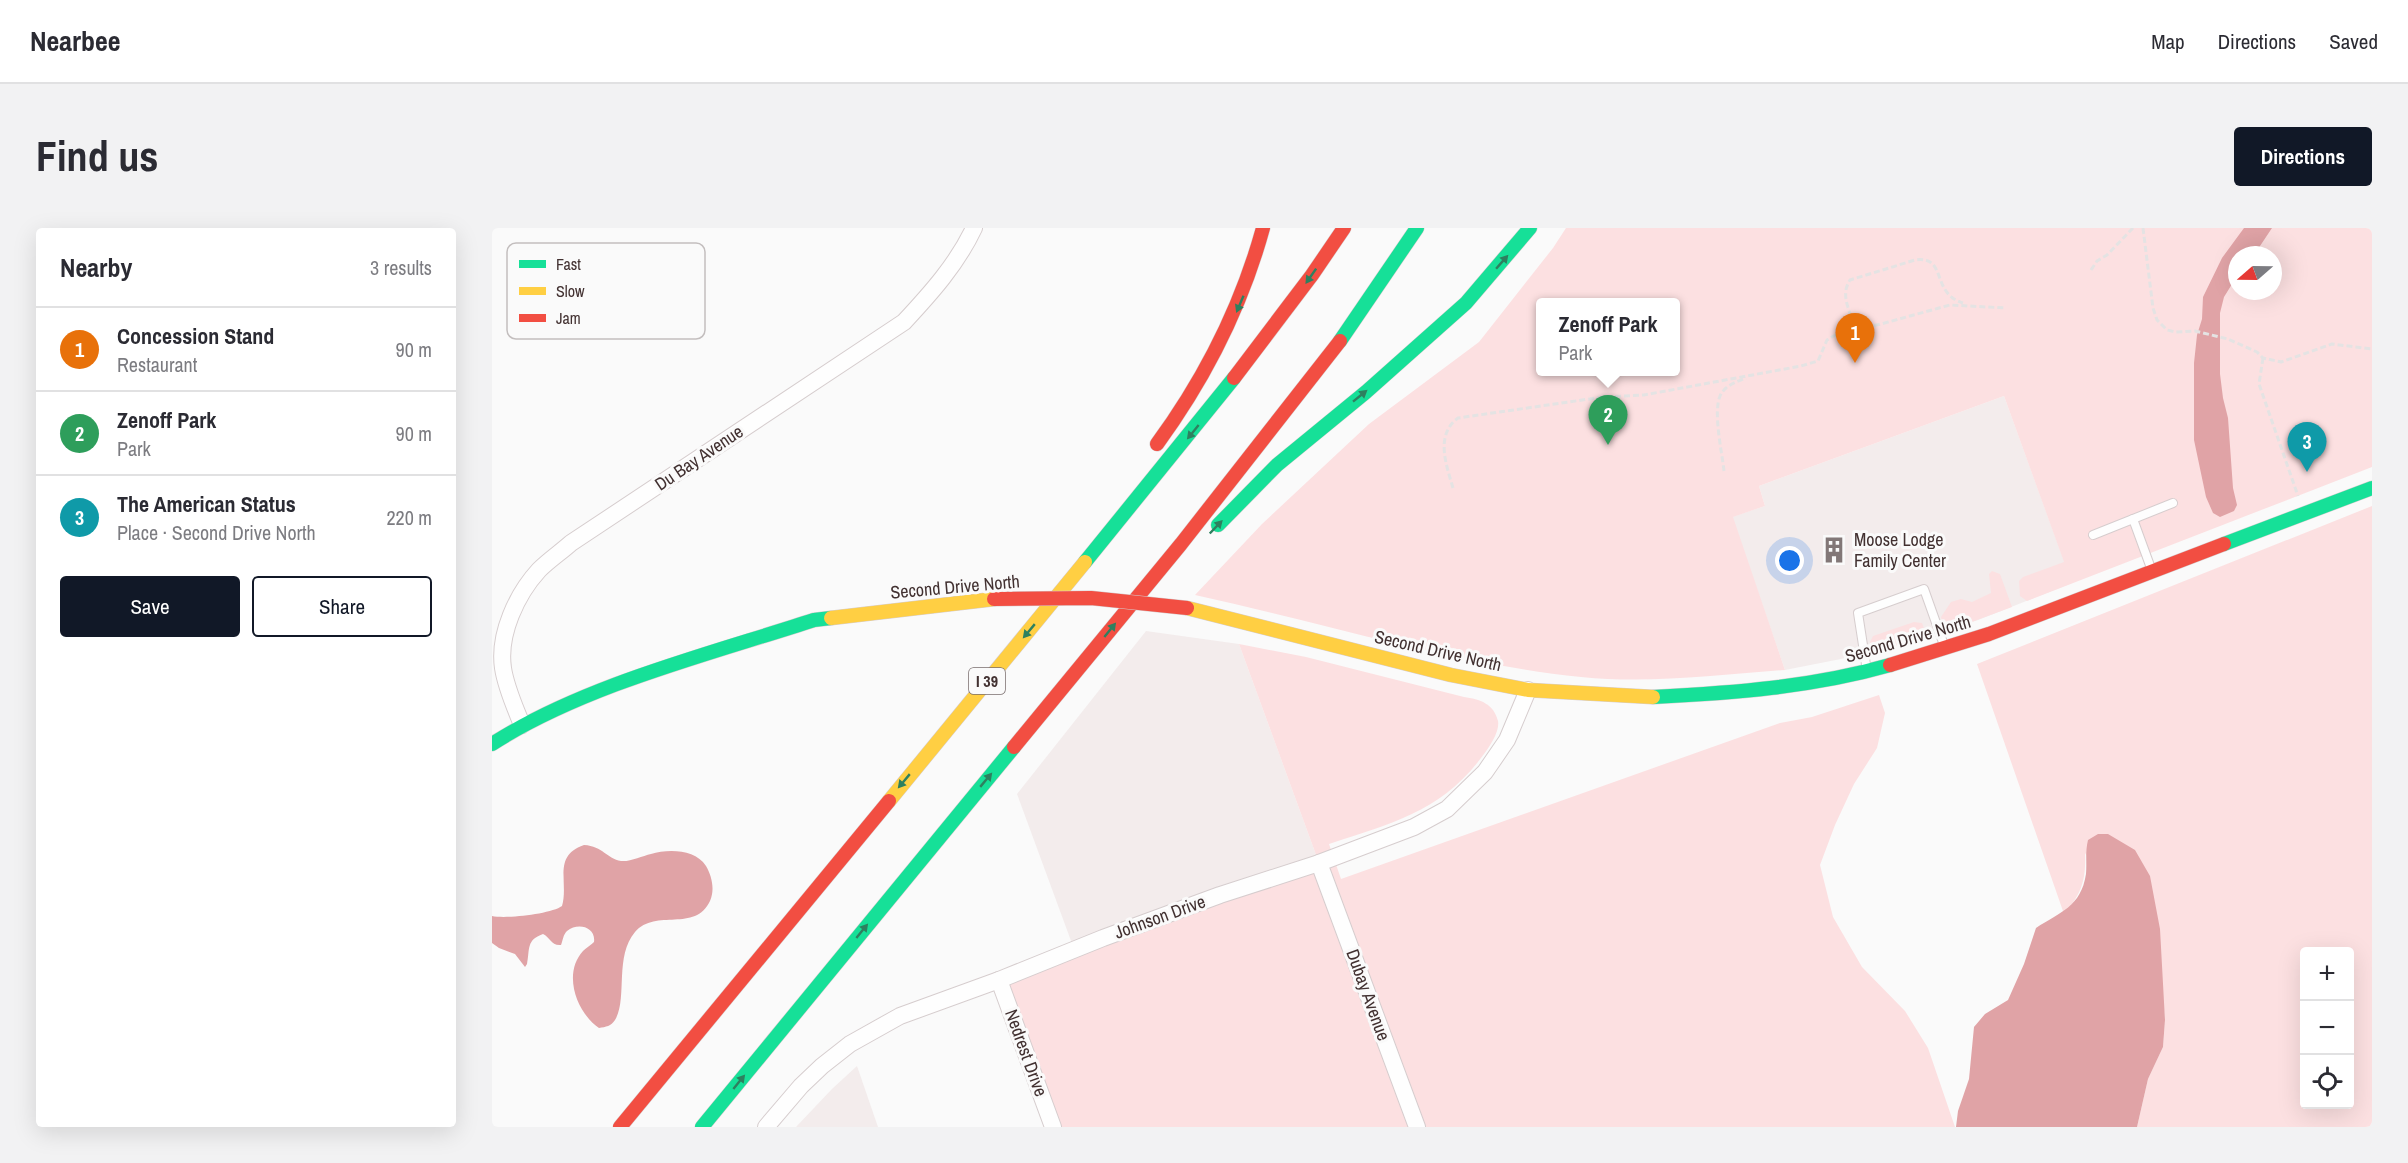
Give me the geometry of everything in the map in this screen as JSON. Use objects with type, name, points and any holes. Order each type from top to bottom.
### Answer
[{"type":"main road","points":[[1150,453],[1177,417],[1211,364],[1246,288],[1263,228]]},
{"type":"main road","name":"I 39","points":[[620,1127],[1216,402],[1312,275],[1344,228]]},
{"type":"main road","points":[[702,1127],[1141,592],[1344,336],[1418,228]]},
{"type":"main road","points":[[1208,535],[1276,465],[1390,371],[1466,303],[1530,228]]},
{"type":"main road","name":"Second Drive North","points":[[492,744],[522,725],[620,684],[814,620],[994,599],[1119,600],[1187,608],[1451,675],[1528,690],[1606,696],[1684,696],[1797,685],[1867,672],[1989,634],[2372,488]]},
{"type":"main road","points":[[1049,606],[1064,567],[1077,549]]},
{"type":"main road","points":[[1141,592],[1178,567],[1193,551]]},
{"type":"street","name":"Du Bay Avenue","points":[[522,725],[502,666],[503,646],[515,605],[526,586],[540,569],[571,543],[904,322],[933,291],[955,262],[974,228]]},
{"type":"street","name":"Johnson Drive","points":[[766,1127],[801,1086],[850,1044],[900,1016],[1198,902],[1319,863],[1414,827],[1447,809],[1485,772],[1507,740],[1528,690]]},
{"type":"street","name":"Dubay Avenue","points":[[1319,863],[1417,1127]]},
{"type":"street","name":"Nedrest Drive","points":[[999,980],[1053,1127]]},
{"type":"lane","points":[[2093,535],[2173,503]]},
{"type":"lane","points":[[2133,519],[2152,571]]},
{"type":"lane","points":[[1867,672],[1858,614],[1924,589],[1945,648]]},
{"type":"path","points":[[2091,270],[2097,261],[2107,255],[2133,228]]},
{"type":"path","points":[[2143,228],[2150,292],[2157,320],[2167,330],[2195,331],[2228,339],[2258,352],[2263,358],[2281,362],[2332,344],[2372,349]]},
{"type":"path","points":[[1453,488],[1443,446],[1444,433],[1458,418],[1603,397],[1644,395],[1756,375],[1818,361],[1827,340],[1845,330],[1852,320],[1845,297],[1845,288],[1850,280],[1915,260],[1929,260],[1933,263],[1947,294],[1954,300],[1970,305]]},
{"type":"path","points":[[1837,334],[1950,305],[2006,308]]},
{"type":"path","points":[[2263,358],[2259,384],[2297,493]]},
{"type":"path","points":[[1724,471],[1717,410],[1720,397],[1733,383],[1756,375]]},
{"type":"shaded area","points":[[1566,228],[2372,228],[2372,467],[2027,601],[2020,596],[2019,581],[2023,577],[2064,562],[2004,396],[1759,486],[1765,506],[1733,517],[1785,670],[1632,680],[1532,671],[1435,652],[1195,595],[1262,524],[1369,424],[1479,342]]},
{"type":"shaded area","points":[[2244,228],[2272,228],[2260,246],[2231,246]]},
{"type":"shaded area","points":[[2228,250],[2228,291],[2220,313],[2220,374],[2228,418],[2233,488],[2237,505],[2234,511],[2220,517],[2213,513],[2206,497],[2194,440],[2194,363],[2197,335],[2202,319],[2203,297]]},
{"type":"shaded area","points":[[2004,396],[2072,583],[1978,620],[1923,638],[1851,657],[1785,670],[1732,517],[1765,506],[1759,486]]},
{"type":"shaded area","points":[[2372,506],[2372,1127],[2137,1127],[2148,1079],[2163,1047],[2165,1020],[2161,975],[2085,853],[2082,886],[2064,914],[1977,664]]},
{"type":"shaded area","points":[[1992,571],[2000,574],[2012,607],[1953,629],[1943,626],[1941,617],[1951,602],[1961,599],[1972,602],[1991,593],[1989,574]]},
{"type":"shaded area","points":[[1914,622],[1922,623],[1926,634],[1923,638],[1875,652],[1871,648],[1870,642],[1873,636]]},
{"type":"shaded area","points":[[1146,631],[1239,644],[1319,863],[1074,949],[1017,794]]},
{"type":"shaded area","points":[[1239,644],[1306,657],[1476,699],[1490,706],[1496,715],[1498,725],[1492,743],[1468,773],[1451,789],[1434,802],[1415,812],[1329,844],[1341,879],[1780,723],[1812,717],[1879,695],[1885,713],[1877,748],[1854,784],[1820,865],[1833,917],[1862,967],[1905,1011],[1928,1048],[1955,1127],[1053,1127],[999,980],[1319,863]]},
{"type":"shaded area","points":[[2098,834],[2108,834],[2135,850],[2150,876],[2160,929],[2165,1020],[2163,1047],[2148,1079],[2137,1127],[1956,1127],[1958,1111],[1969,1079],[1974,1027],[1985,1014],[2008,1000],[2024,964],[2036,928],[2061,913],[2079,894],[2086,874],[2088,840]]},
{"type":"shaded area","points":[[584,845],[596,848],[621,861],[665,851],[688,853],[701,860],[706,866],[713,888],[710,901],[703,911],[695,916],[653,922],[635,932],[625,953],[619,1011],[612,1024],[599,1028],[584,1013],[573,982],[577,960],[583,951],[594,942],[594,937],[589,930],[581,927],[571,928],[565,934],[561,945],[553,943],[543,934],[538,936],[531,942],[525,967],[515,954],[492,943],[492,916],[528,915],[562,906],[565,863],[574,850]]},
{"type":"shaded area","points":[[857,1066],[878,1127],[796,1127],[832,1089]]},
{"type":"traffic: fast","points":[[1340,341],[1417,228]]},
{"type":"traffic: fast","points":[[1218,525],[1277,465],[1366,392],[1466,303],[1530,228]]},
{"type":"traffic: fast","points":[[1085,562],[1234,378]]},
{"type":"traffic: fast","points":[[2224,544],[2372,488]]},
{"type":"traffic: fast","points":[[492,744],[528,723],[607,688],[814,620],[831,618]]},
{"type":"traffic: fast","points":[[1653,697],[1773,688],[1832,679],[1890,665]]},
{"type":"traffic: fast","points":[[702,1127],[1014,747]]},
{"type":"traffic: slow","points":[[889,801],[1085,562]]},
{"type":"traffic: slow","points":[[831,618],[994,599]]},
{"type":"traffic: slow","points":[[1187,608],[1451,675],[1528,690],[1653,697]]},
{"type":"traffic: jam","points":[[1157,444],[1191,393],[1220,341],[1244,286],[1263,228]]},
{"type":"traffic: jam","points":[[1234,378],[1312,275],[1344,228]]},
{"type":"traffic: jam","points":[[1014,747],[1181,544],[1340,341]]},
{"type":"traffic: jam","points":[[1890,665],[1989,634],[2224,544]]},
{"type":"traffic: jam","points":[[994,599],[1091,598],[1187,608]]},
{"type":"traffic: jam","points":[[620,1127],[889,801]]},
{"type":"place","name":"Concession Stand","points":[[1855,363]]},
{"type":"place","name":"Zenoff Park","points":[[1608,445]]},
{"type":"place","name":"The American Status","points":[[2307,472]]},
{"type":"place","name":"Moose Lodge Family Center","points":[[1834,550]]}]
